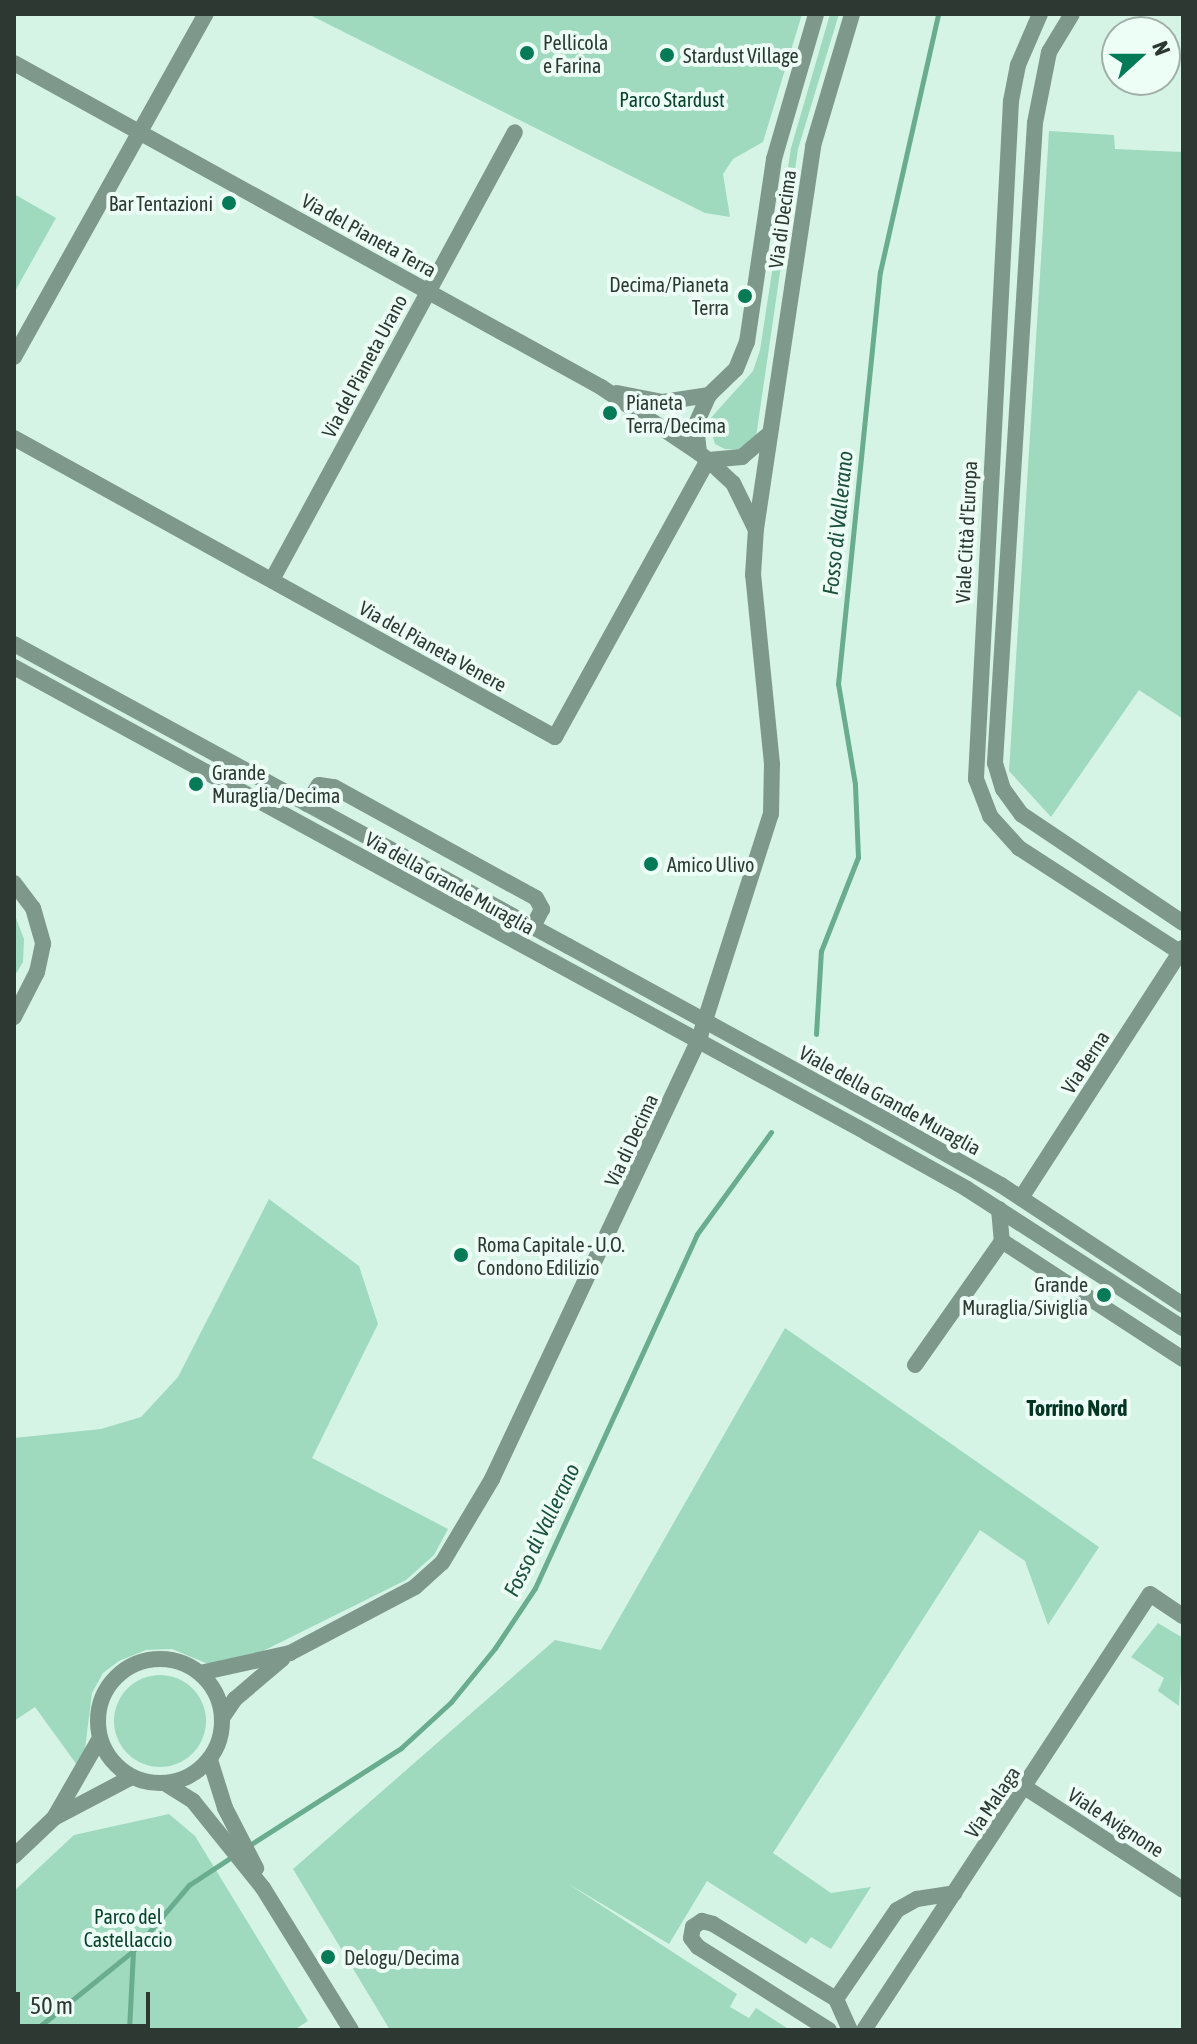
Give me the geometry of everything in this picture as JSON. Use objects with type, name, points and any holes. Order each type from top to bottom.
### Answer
[{"type":"street","points":[[14,357],[206,14]]},
{"type":"street","name":"Via di Decima","points":[[703,456],[696,424],[709,395],[736,369],[747,342],[774,159],[816,14]]},
{"type":"street","name":"Via di Decima","points":[[222,1718],[243,1691],[290,1653],[415,1587],[444,1559],[492,1479],[690,1061],[771,814],[772,764],[753,575],[756,529],[813,146],[852,14]]},
{"type":"street","name":"Viale Città d'Europa","points":[[1040,14],[1018,65],[1011,101],[976,779],[990,816],[1019,848],[1182,951]]},
{"type":"street","name":"Viale Città d'Europa","points":[[1072,14],[1049,52],[1035,123],[995,763],[1005,794],[1021,814],[1183,923]]},
{"type":"street","name":"Via del Pianeta Terra","points":[[14,63],[601,387],[703,456]]},
{"type":"street","name":"Via del Pianeta Urano","points":[[273,578],[515,132]]},
{"type":"street","points":[[601,387],[663,402],[709,395]]},
{"type":"street","points":[[703,456],[742,457],[769,434]]},
{"type":"street","name":"Via del Pianeta Venere","points":[[14,438],[273,578],[555,737],[703,456]]},
{"type":"street","points":[[703,456],[733,483],[756,529]]},
{"type":"street","name":"Via della Grande Muraglia","points":[[14,644],[568,946]]},
{"type":"street","name":"Via della Grande Muraglia","points":[[14,667],[867,1133]]},
{"type":"street","points":[[307,804],[324,784],[348,794],[536,898],[542,909],[533,927]]},
{"type":"street","points":[[14,883],[33,908],[43,944],[37,972],[14,1017]]},
{"type":"street","name":"Viale della Grande Muraglia","points":[[568,946],[879,1116],[1021,1198],[1183,1305]]},
{"type":"street","name":"Via Berna","points":[[1021,1198],[1182,951]]},
{"type":"street","name":"Viale della Grande Muraglia","points":[[867,1133],[999,1209],[1183,1328]]},
{"type":"street","points":[[915,1365],[1002,1241],[999,1209]]},
{"type":"street","points":[[1002,1241],[1183,1359]]},
{"type":"street","name":"Via Malaga","points":[[866,2028],[1026,1788],[1150,1594],[1183,1616]]},
{"type":"street","name":"Via di Decima","points":[[200,1673],[290,1653]]},
{"type":"street","points":[[267,1894],[212,1766],[222,1718],[219,1701],[200,1673],[164,1659],[126,1669],[102,1699],[100,1738],[108,1756],[132,1777],[166,1784],[183,1794],[267,1894],[351,2030]]},
{"type":"street","points":[[54,1818],[100,1738]]},
{"type":"street","points":[[166,1784],[212,1766]]},
{"type":"street","points":[[14,1856],[54,1818],[132,1777]]},
{"type":"street","name":"Viale Avignone","points":[[1026,1788],[1183,1890]]},
{"type":"street","points":[[836,1999],[897,1910],[917,1899],[955,1893]]},
{"type":"street","points":[[829,2030],[698,1947],[691,1938],[693,1927],[702,1921],[713,1924],[836,1999],[850,2030]]},
{"type":"green space","name":"Parco Stardust","points":[[308,14],[802,14],[763,142],[733,159],[723,174],[730,217],[705,213]]},
{"type":"green space","points":[[830,14],[839,14],[798,149],[756,437],[739,450],[725,449],[715,444],[708,421],[753,371],[760,350],[791,148]]},
{"type":"green space","points":[[1049,131],[1114,135],[1115,149],[1183,152],[1183,719],[1139,690],[1051,817],[1009,771]]},
{"type":"green space","points":[[14,194],[56,218],[14,293]]},
{"type":"green space","points":[[14,913],[24,939],[23,962],[14,977]]},
{"type":"green space","points":[[269,1199],[359,1266],[378,1324],[312,1458],[448,1529],[434,1555],[406,1580],[263,1651],[208,1664],[172,1649],[146,1650],[119,1661],[103,1673],[92,1693],[85,1749],[77,1765],[35,1707],[14,1721],[14,1438],[101,1429],[141,1417],[178,1377]]},
{"type":"green space","points":[[785,1328],[1099,1547],[1048,1625],[1025,1561],[980,1530],[773,1853],[831,1893],[871,1887],[831,1949],[811,1937],[806,1944],[707,1881],[669,1944],[567,1883],[737,1994],[730,2007],[749,2018],[756,2008],[790,2030],[390,2030],[293,1869],[555,1640],[601,1650]]},
{"type":"green space","points":[[1158,1623],[1183,1638],[1179,1706],[1158,1691],[1164,1678],[1131,1657]]},
{"type":"green space","points":[[160,1675],[177,1679],[192,1689],[202,1704],[206,1721],[202,1738],[192,1753],[177,1763],[160,1767],[143,1763],[128,1753],[118,1738],[114,1721],[118,1704],[128,1689],[143,1679]]},
{"type":"green space","name":"Parco del Castellaccio","points":[[169,1814],[195,1836],[308,2021],[294,2030],[14,2030],[14,1891],[74,1835]]},
{"type":"waterway","name":"Fosso di Vallerano","points":[[816,1034],[821,951],[858,857],[855,784],[838,684],[880,272],[938,14]]},
{"type":"waterway","name":"Fosso di Vallerano","points":[[248,1846],[401,1748],[451,1702],[495,1648],[535,1588],[697,1234],[771,1132]]},
{"type":"waterway","name":"Fosso di Vallerano","points":[[35,2030],[133,1951],[189,1885],[233,1856]]},
{"type":"waterway","points":[[129,2030],[133,1951]]},
{"type":"place","name":"Pellicola e Farina","points":[[527,53]]},
{"type":"place","name":"Stardust Village","points":[[667,55]]},
{"type":"place","name":"Bar Tentazioni","points":[[229,203]]},
{"type":"place","name":"Decima/Pianeta Terra","points":[[745,296]]},
{"type":"place","name":"Pianeta Terra/Decima","points":[[610,413]]},
{"type":"place","name":"Grande Muraglia/Decima","points":[[196,784]]},
{"type":"place","name":"Amico Ulivo","points":[[651,864]]},
{"type":"place","name":"Roma Capitale - U.O. Condono Edilizio","points":[[461,1255]]},
{"type":"place","name":"Grande Muraglia/Siviglia","points":[[1104,1295]]},
{"type":"place","name":"Delogu/Decima","points":[[328,1957]]},
{"type":"district","name":"Torrino Nord","points":[[1077,1409]]}]
